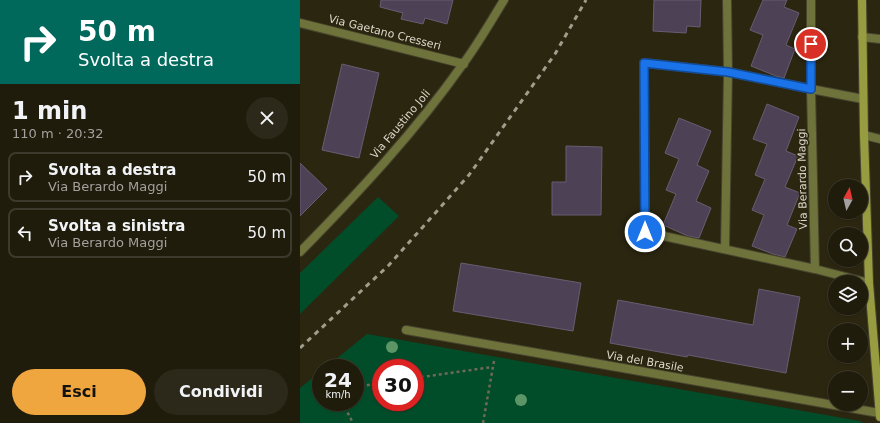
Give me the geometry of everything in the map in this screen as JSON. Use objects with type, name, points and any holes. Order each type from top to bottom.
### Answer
[{"type":"street","name":"Via Faustino Joli","points":[[300,252],[355,195],[420,120],[464,64],[504,0]]},
{"type":"street","points":[[725,249],[728,72],[727,0]]},
{"type":"street","name":"Via Berardo Maggi","points":[[811,0],[811,89],[815,269]]},
{"type":"street","points":[[862,0],[863,99],[869,283],[880,415]]},
{"type":"street","name":"Via Gaetano Cresseri","points":[[300,23],[464,64]]},
{"type":"street","points":[[862,37],[880,39]]},
{"type":"street","points":[[863,99],[728,72],[644,63],[645,232],[815,269],[869,283]]},
{"type":"street","points":[[864,135],[880,139]]},
{"type":"street","name":"Via del Brasile","points":[[406,330],[880,415]]},
{"type":"path","points":[[483,423],[493,361],[514,349]]},
{"type":"path","points":[[424,377],[492,367]]},
{"type":"path","points":[[347,411],[353,423]]},
{"type":"green space","points":[[378,197],[399,216],[300,314],[300,273]]},
{"type":"green space","points":[[367,334],[860,421],[863,423],[300,423],[300,388],[312,378],[312,411],[364,411],[364,359],[336,359]]},
{"type":"building","points":[[381,0],[453,0],[447,24],[425,18],[423,24],[401,19],[403,13],[380,7]]},
{"type":"building","points":[[654,0],[701,0],[700,27],[687,26],[686,33],[653,31]]},
{"type":"building","points":[[763,0],[787,0],[784,7],[799,13],[786,45],[795,49],[784,78],[751,66],[763,35],[750,30]]},
{"type":"building","points":[[342,64],[379,73],[359,158],[322,150]]},
{"type":"building","points":[[767,104],[799,117],[786,151],[798,156],[785,187],[800,193],[787,225],[797,229],[785,257],[752,246],[764,215],[752,210],[765,179],[755,175],[767,144],[753,139]]},
{"type":"building","points":[[679,118],[711,131],[697,165],[709,171],[696,201],[711,208],[699,238],[688,236],[663,225],[676,194],[666,190],[679,159],[665,153]]},
{"type":"building","points":[[566,146],[602,147],[601,215],[552,215],[552,182],[566,182]]},
{"type":"building","points":[[300,163],[327,189],[300,216]]},
{"type":"building","points":[[461,263],[581,283],[573,331],[453,311]]},
{"type":"building","points":[[759,289],[800,297],[786,373],[688,355],[687,357],[610,343],[618,300],[753,325]]},
{"type":"railway","points":[[300,348],[389,265],[469,175],[555,54],[586,0]]},
{"type":"route","points":[[645,232],[644,63],[728,72],[811,89],[811,44]]}]
